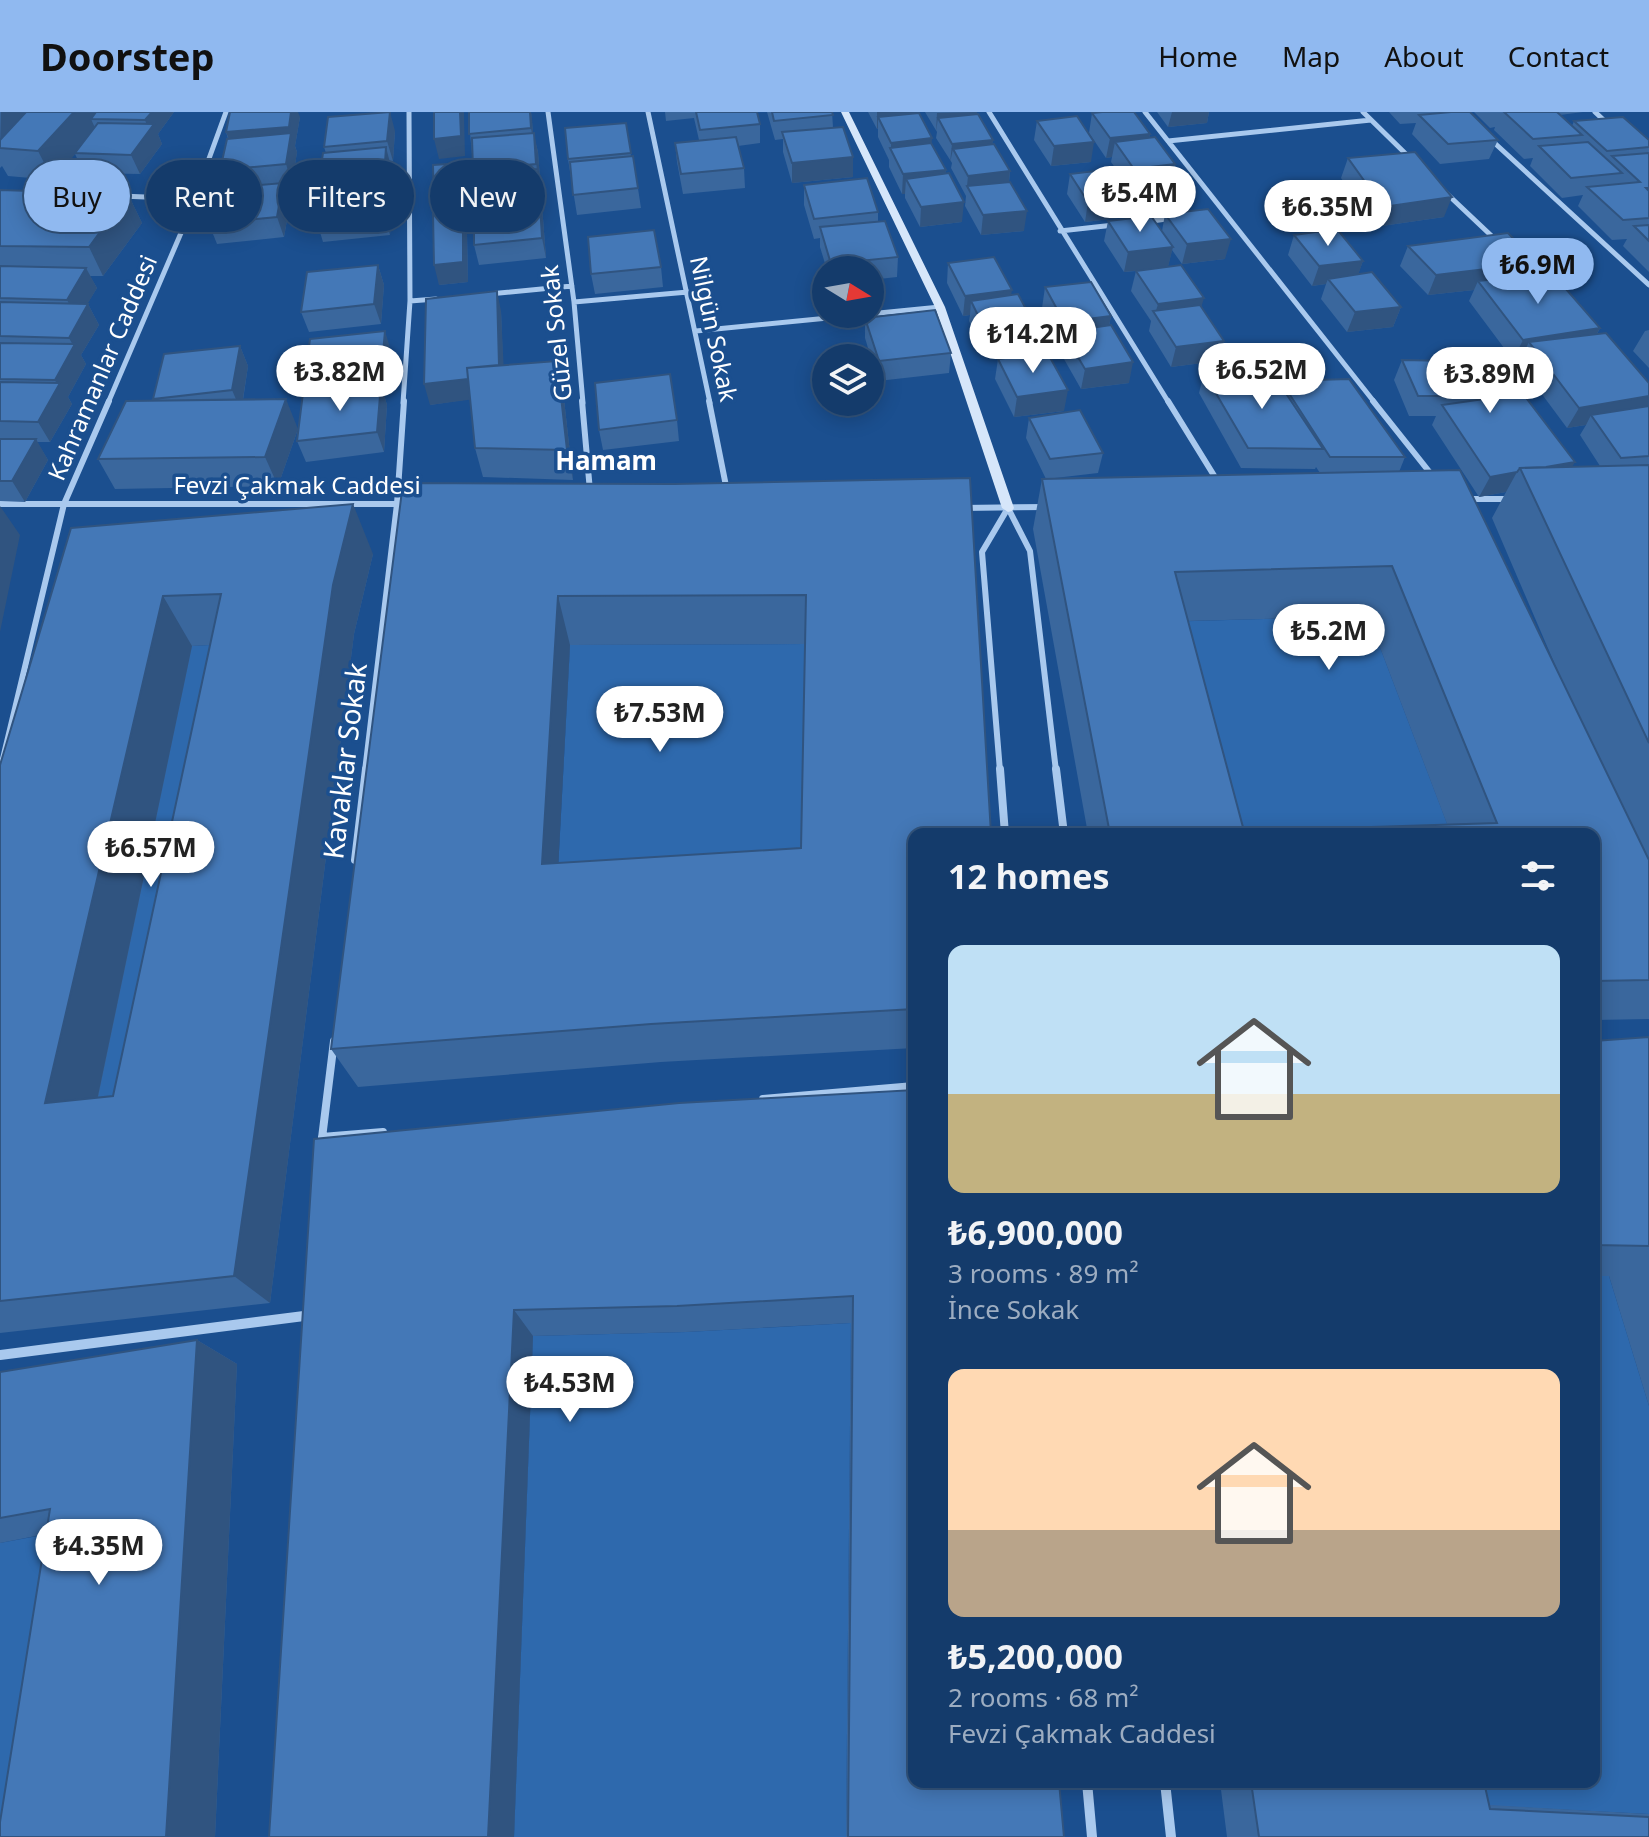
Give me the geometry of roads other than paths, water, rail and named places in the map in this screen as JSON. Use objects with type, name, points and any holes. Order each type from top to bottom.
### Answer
[{"type":"street","name":"Kahramanlar Caddesi","points":[[208,160],[226,112]]},
{"type":"street","name":"Kavaklar Sokak","points":[[354,868],[397,504],[410,301],[409,112]]},
{"type":"street","name":"Güzel Sokak","points":[[548,112],[574,302],[591,504]]},
{"type":"street","name":"Nilgün Sokak","points":[[648,112],[728,492]]},
{"type":"street","points":[[845,112],[940,307],[1008,508],[1030,551],[1063,828]]},
{"type":"street","points":[[989,112],[1060,231],[1224,490]]},
{"type":"street","points":[[1145,112],[1441,487]]},
{"type":"street","points":[[1363,112],[1416,164]]},
{"type":"street","points":[[1595,112],[1616,131]]},
{"type":"street","points":[[1168,141],[1371,120]]},
{"type":"street","points":[[1484,133],[1649,285]]},
{"type":"street","points":[[1439,186],[1508,252]]},
{"type":"street","points":[[1208,214],[1223,213]]},
{"type":"street","points":[[1134,223],[1178,218]]},
{"type":"street","points":[[1060,231],[1119,224]]},
{"type":"street","name":"Kahramanlar Caddesi","points":[[0,771],[64,504],[180,232]]},
{"type":"street","points":[[484,294],[572,286]]},
{"type":"street","points":[[574,302],[688,292]]},
{"type":"street","points":[[410,301],[439,299]]},
{"type":"street","points":[[696,331],[940,307]]},
{"type":"street","points":[[1451,499],[1527,499]]},
{"type":"street","name":"Fevzi Çakmak Caddesi","points":[[0,504],[412,504]]},
{"type":"street","points":[[946,508],[1053,507]]},
{"type":"street","points":[[1005,828],[982,552],[1008,508]]},
{"type":"street","points":[[321,1152],[335,1026]]},
{"type":"street","points":[[758,1099],[908,1086]]},
{"type":"street","points":[[322,1137],[400,1131]]},
{"type":"street","points":[[303,1332],[306,1301]]},
{"type":"street","points":[[0,1355],[304,1316]]},
{"type":"street","points":[[1088,1788],[1092,1837]]},
{"type":"street","points":[[1166,1788],[1171,1837]]},
{"type":"district","name":"Hamam","points":[[606,461]]}]
